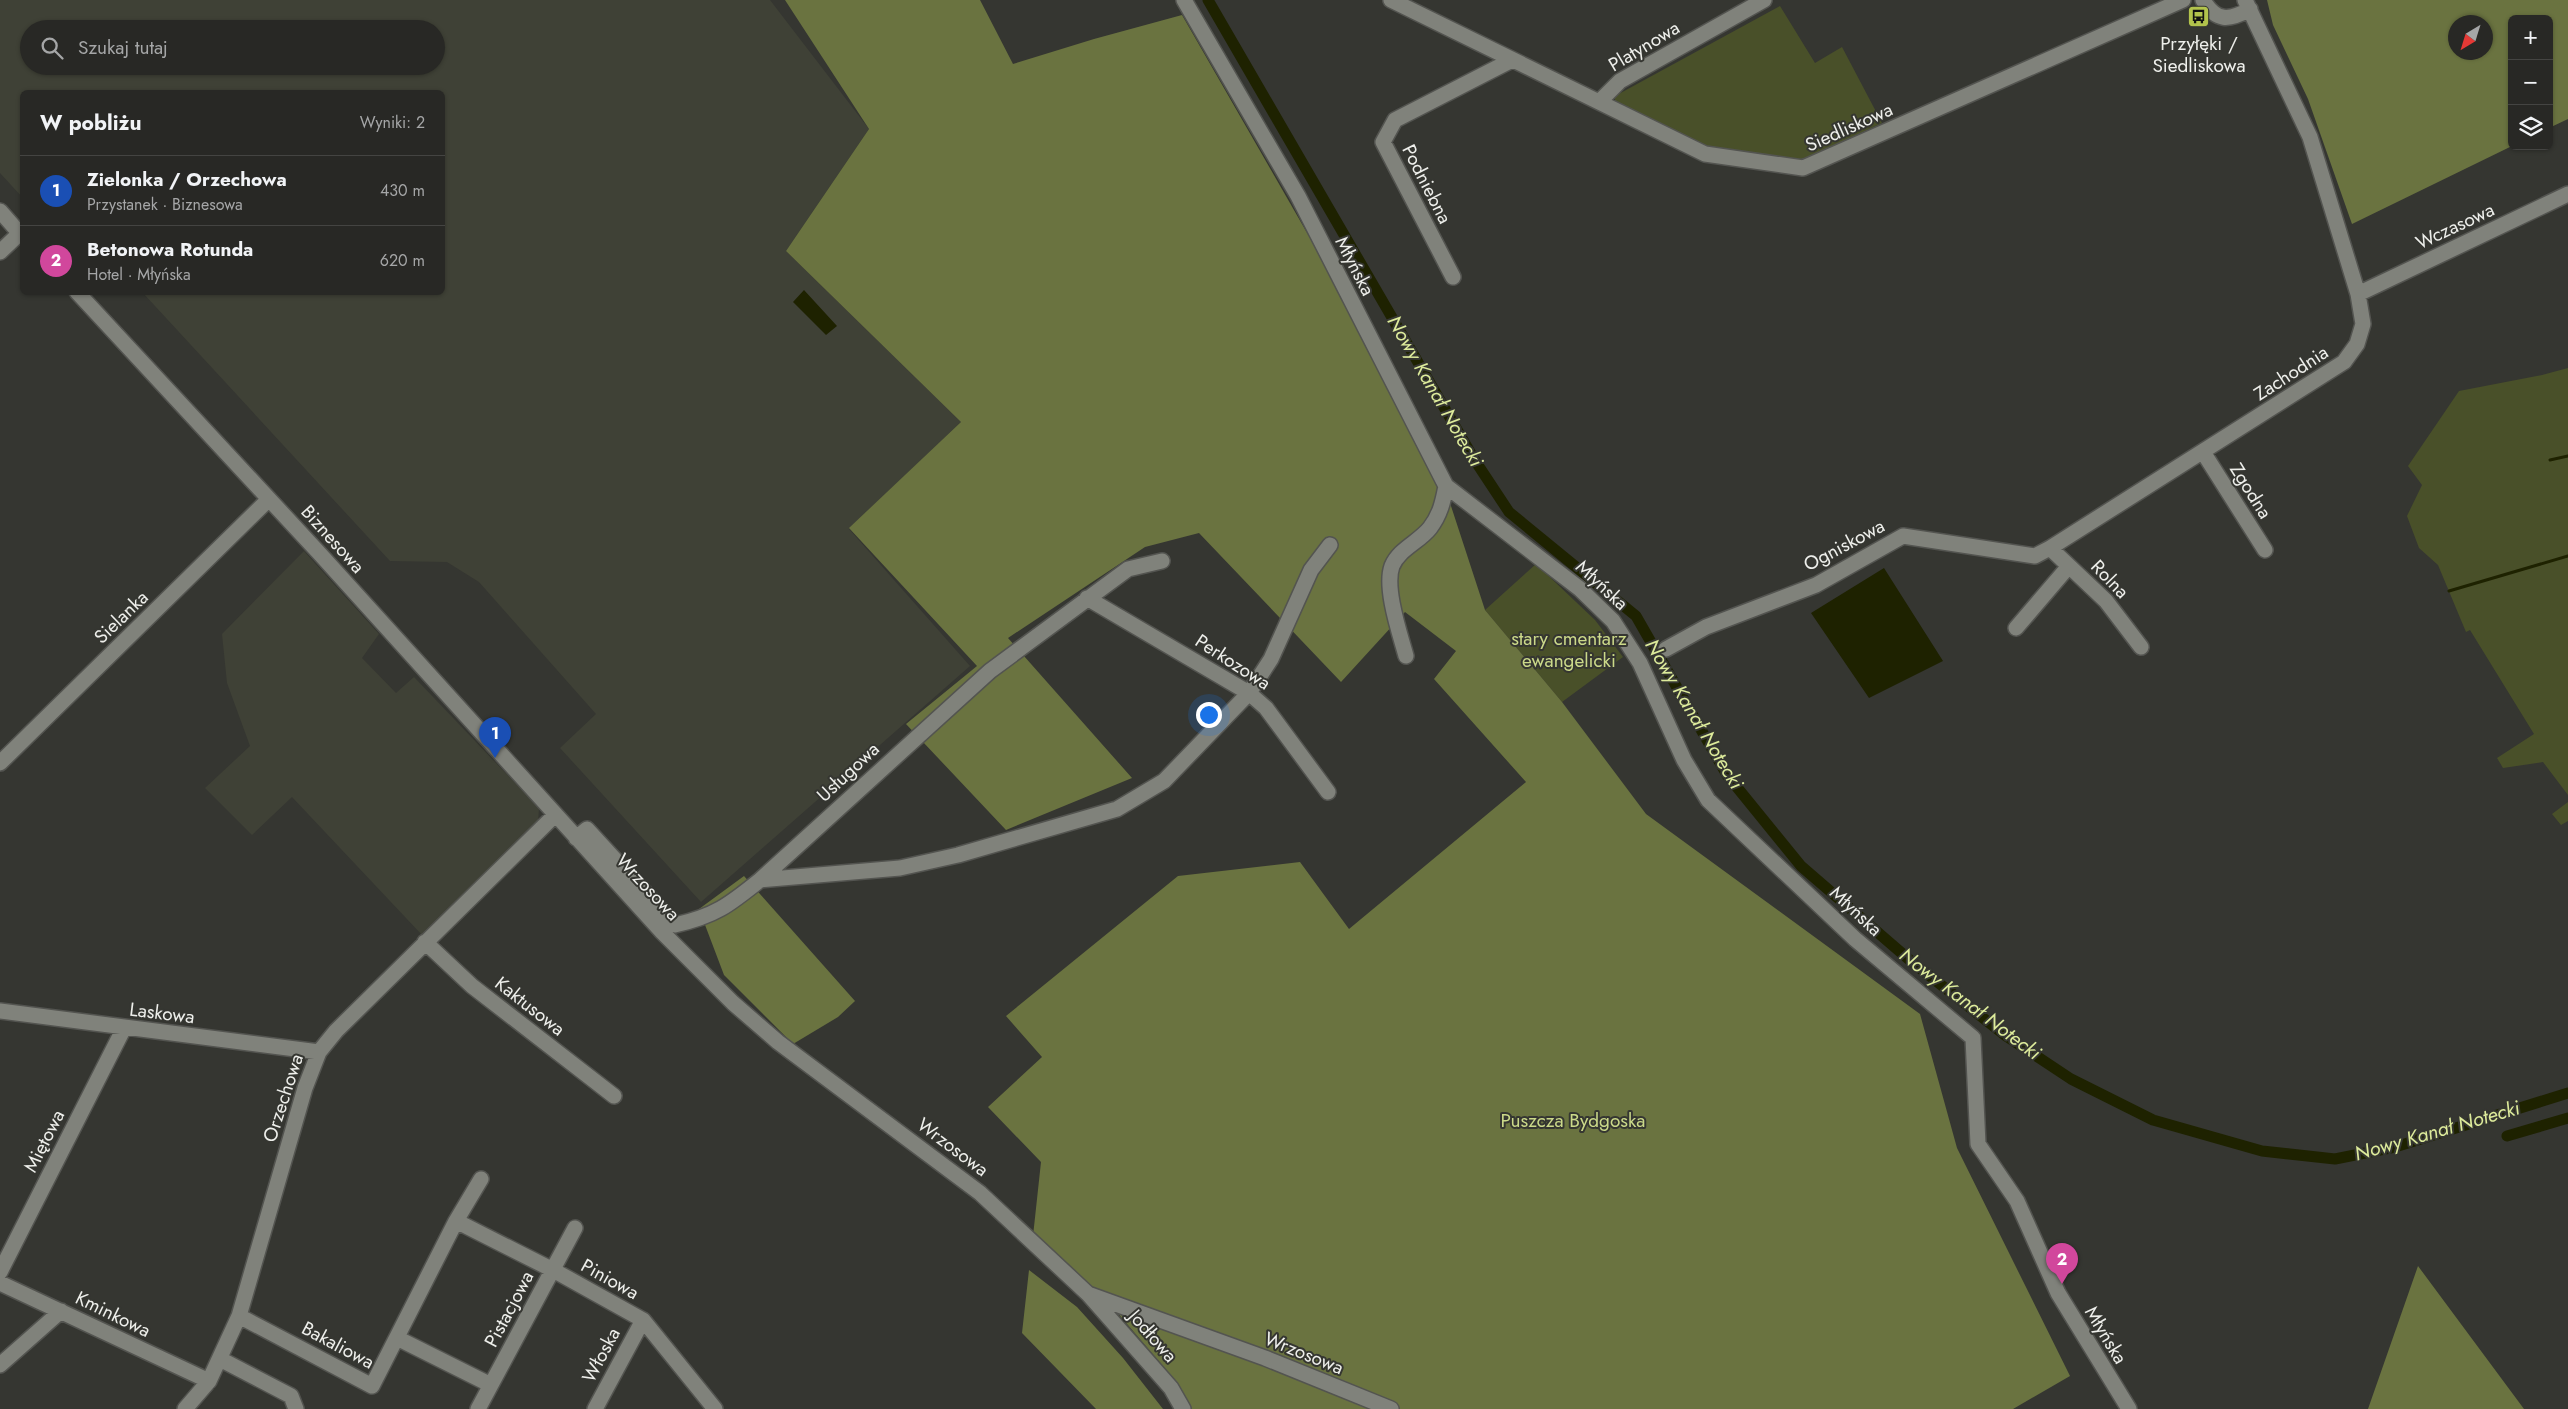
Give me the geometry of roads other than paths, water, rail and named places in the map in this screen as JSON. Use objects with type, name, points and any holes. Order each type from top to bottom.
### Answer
[{"type":"street","name":"Młyńska","points":[[1184,0],[1298,196],[1446,486],[1572,583],[1613,621],[1640,663],[1684,760],[1708,800],[1854,939],[1973,1038],[1978,1144],[2017,1201],[2058,1293],[2129,1409]]},
{"type":"street","name":"Siedliskowa","points":[[1391,0],[1705,154],[1803,168],[2183,0]]},
{"type":"street","name":"Platynowa","points":[[1600,101],[1620,81],[1764,0]]},
{"type":"street","points":[[2203,0],[2209,10],[2220,17],[2235,17],[2248,4]]},
{"type":"street","name":"Zachodnia","points":[[2053,546],[2344,362],[2357,344],[2363,324],[2358,294],[2310,137],[2248,4]]},
{"type":"street","name":"Podniebna","points":[[1453,277],[1383,142],[1396,120],[1512,60]]},
{"type":"street","name":"Wczasowa","points":[[2358,294],[2568,194]]},
{"type":"street","points":[[0,211],[20,233]]},
{"type":"street","points":[[0,252],[20,235]]},
{"type":"street","name":"Biznesowa","points":[[80,295],[269,499],[555,815]]},
{"type":"street","name":"Zgodna","points":[[2203,452],[2265,550]]},
{"type":"street","points":[[1406,656],[1390,590],[1392,566],[1398,557],[1429,530],[1440,511],[1446,486]]},
{"type":"street","name":"Sielanka","points":[[0,763],[269,499]]},
{"type":"street","name":"Ogniskowa","points":[[1666,649],[1706,627],[1816,585],[1903,536],[2035,556],[2053,546]]},
{"type":"street","points":[[760,880],[900,868],[958,855],[1117,809],[1164,781],[1249,693],[1271,660],[1311,570],[1330,544]]},
{"type":"street","name":"Rolna","points":[[2053,546],[2069,566],[2106,602],[2141,647]]},
{"type":"street","name":"Usługowa","points":[[576,838],[587,829],[676,925],[706,917],[730,904],[760,880],[990,671],[1128,569],[1162,561]]},
{"type":"street","points":[[2016,628],[2069,566]]},
{"type":"street","name":"Perkozowa","points":[[1087,598],[1249,693],[1266,708],[1328,792]]},
{"type":"street","name":"Wrzosowa","points":[[555,815],[662,932],[733,1003],[778,1042],[980,1193],[1088,1294],[1265,1358],[1391,1409]]},
{"type":"street","name":"Orzechowa","points":[[185,1409],[209,1382],[238,1316],[305,1088],[319,1052],[336,1031],[555,815]]},
{"type":"street","name":"Kaktusowa","points":[[425,942],[472,986],[614,1096]]},
{"type":"street","name":"Laskowa","points":[[0,1011],[319,1052]]},
{"type":"street","name":"Miętowa","points":[[0,1272],[124,1028]]},
{"type":"street","name":"Bakaliowa","points":[[238,1316],[372,1386],[456,1221],[481,1179]]},
{"type":"street","name":"Piniowa","points":[[456,1221],[552,1270],[643,1320],[715,1409]]},
{"type":"street","name":"Pistacjowa","points":[[478,1409],[574,1228]]},
{"type":"street","name":"Kminkowa","points":[[0,1283],[209,1382]]},
{"type":"street","name":"Jodłowa","points":[[1088,1294],[1171,1388],[1183,1409]]},
{"type":"street","points":[[0,1365],[61,1311]]},
{"type":"street","name":"Włoska","points":[[594,1409],[643,1320]]},
{"type":"street","name":"Bakaliowa","points":[[397,1338],[490,1385]]},
{"type":"street","points":[[220,1359],[291,1396],[296,1409]]},
{"type":"waterway","name":"Nowy Kanał Notecki","points":[[1208,0],[1474,459],[1509,512],[1636,616],[1727,775],[1801,866],[1912,962],[2006,1036],[2071,1079],[2153,1120],[2262,1151],[2335,1159],[2395,1147],[2568,1093]]},
{"type":"waterway","points":[[2550,460],[2568,456]]},
{"type":"waterway","points":[[2449,591],[2568,556]]},
{"type":"waterway","points":[[2507,1136],[2568,1118]]},
{"type":"place","name":"Przyłęki / Siedliskowa","points":[[2199,17]]},
{"type":"place","name":"Zielonka / Orzechowa","points":[[495,758]]},
{"type":"place","name":"Betonowa Rotunda","points":[[2062,1284]]},
{"type":"park label","name":"stary cmentarz ewangelicki","points":[[1569,649]]},
{"type":"park label","name":"Puszcza Bydgoska","points":[[1573,1120]]}]
